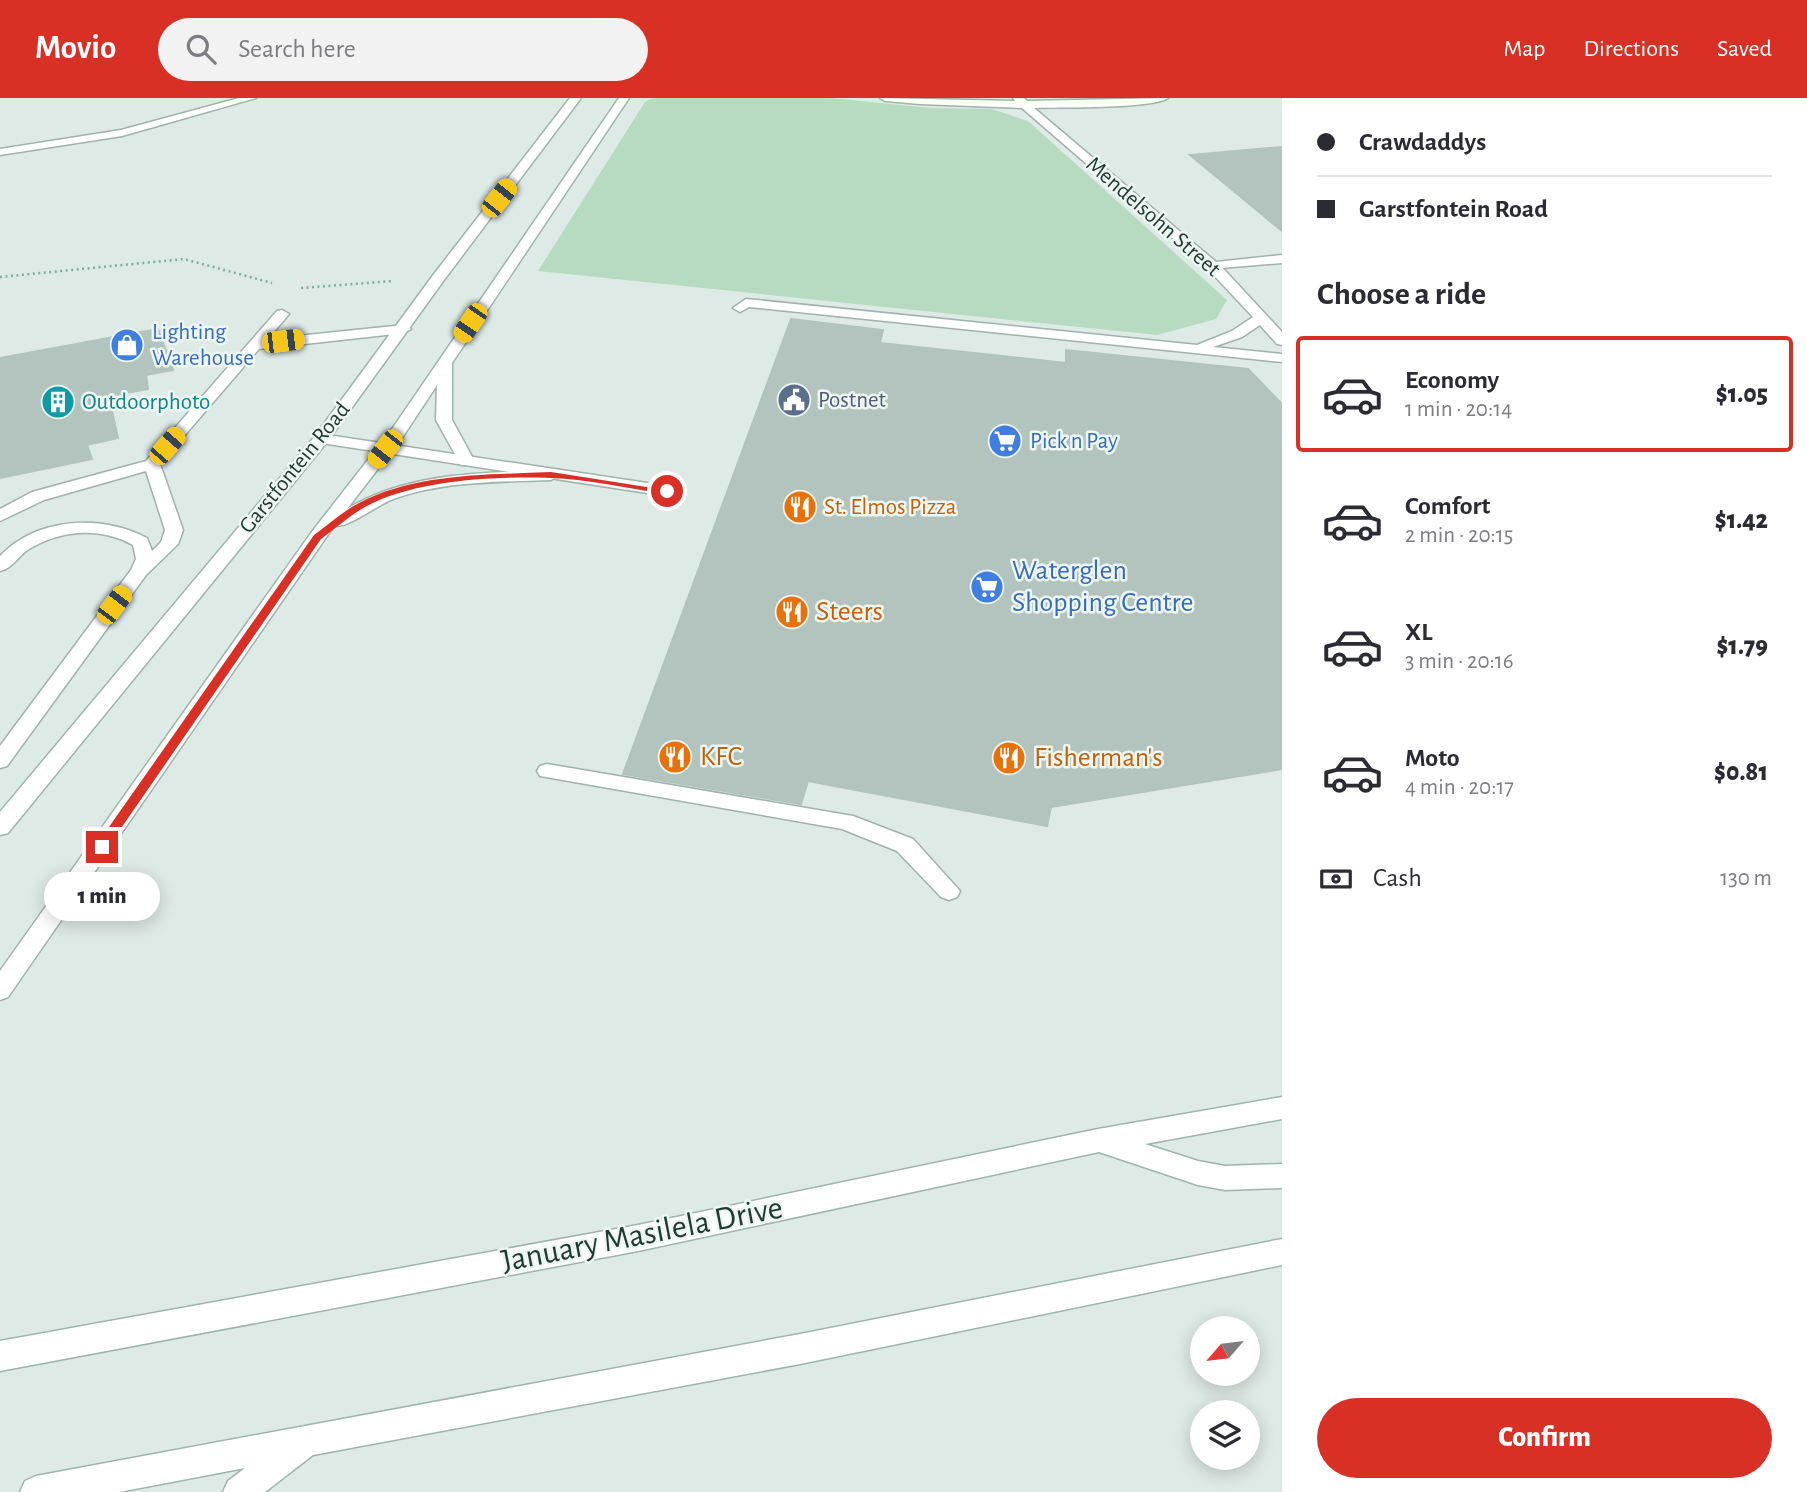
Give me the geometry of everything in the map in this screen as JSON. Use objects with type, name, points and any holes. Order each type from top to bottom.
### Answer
[{"type":"main road","points":[[0,152],[122,133],[251,98]]},
{"type":"main road","name":"Garstfontein Road","points":[[0,827],[321,439],[404,329],[439,277],[576,98]]},
{"type":"main road","points":[[0,990],[317,537],[385,449],[624,98]]},
{"type":"main road","points":[[885,98],[1093,104],[1163,98]]},
{"type":"main road","name":"Mendelsohn Street","points":[[1022,102],[1213,266],[1282,341]]},
{"type":"main road","points":[[1213,266],[1282,259]]},
{"type":"main road","points":[[740,308],[746,303],[764,304],[1282,358]]},
{"type":"main road","points":[[0,516],[38,496],[152,464],[282,314]]},
{"type":"main road","points":[[1188,348],[1237,334],[1261,318]]},
{"type":"main road","points":[[256,345],[404,329]]},
{"type":"main road","points":[[445,359],[444,419],[467,461]]},
{"type":"main road","points":[[321,439],[667,491]]},
{"type":"main road","points":[[140,570],[169,544],[174,530],[152,464]]},
{"type":"main road","points":[[317,537],[361,506],[391,493],[454,481],[551,475]]},
{"type":"main road","points":[[0,566],[20,546],[37,538],[68,530],[104,529],[131,535],[141,542],[145,559],[140,570],[0,761]]},
{"type":"main road","points":[[547,771],[845,822],[905,845],[949,891]]},
{"type":"main road","name":"January Masilela Drive","points":[[0,1356],[638,1238],[1098,1141],[1282,1108]]},
{"type":"main road","points":[[1098,1141],[1198,1173],[1225,1178],[1282,1176]]},
{"type":"main road","points":[[36,1492],[800,1349],[1282,1252]]},
{"type":"main road","points":[[239,1492],[306,1441]]},
{"type":"path","points":[[0,277],[184,259],[277,285]]},
{"type":"path","points":[[290,289],[439,277]]},
{"type":"green space","points":[[653,98],[831,98],[930,108],[992,109],[1028,121],[1227,300],[1216,319],[1157,335],[538,271],[645,102]]},
{"type":"building","points":[[1282,147],[1282,231],[1190,155]]},
{"type":"building","name":"Waterglen Shopping Centre","points":[[791,319],[883,330],[880,343],[1066,363],[1066,350],[1248,369],[1282,404],[1282,769],[1051,807],[1047,826],[808,781],[801,804],[623,774]]},
{"type":"building","name":"Outdoorphoto","points":[[158,329],[173,370],[146,375],[148,389],[115,395],[118,409],[112,411],[118,438],[87,445],[92,459],[0,478],[0,358]]},
{"type":"place","name":"Lighting Warehouse","points":[[127,345]]},
{"type":"place","name":"Postnet","points":[[794,400]]},
{"type":"place","name":"Outdoorphoto","points":[[58,402]]},
{"type":"place","name":"Pick n Pay","points":[[1005,441]]},
{"type":"place","name":"St. Elmos Pizza","points":[[800,507]]},
{"type":"place","name":"Waterglen Shopping Centre","points":[[987,587]]},
{"type":"place","name":"Steers","points":[[792,612]]},
{"type":"place","name":"KFC","points":[[675,757]]},
{"type":"place","name":"Fisherman's","points":[[1009,758]]},
{"type":"route","points":[[102,847],[317,537],[361,506],[376,498],[419,485],[551,475],[667,491]]}]
